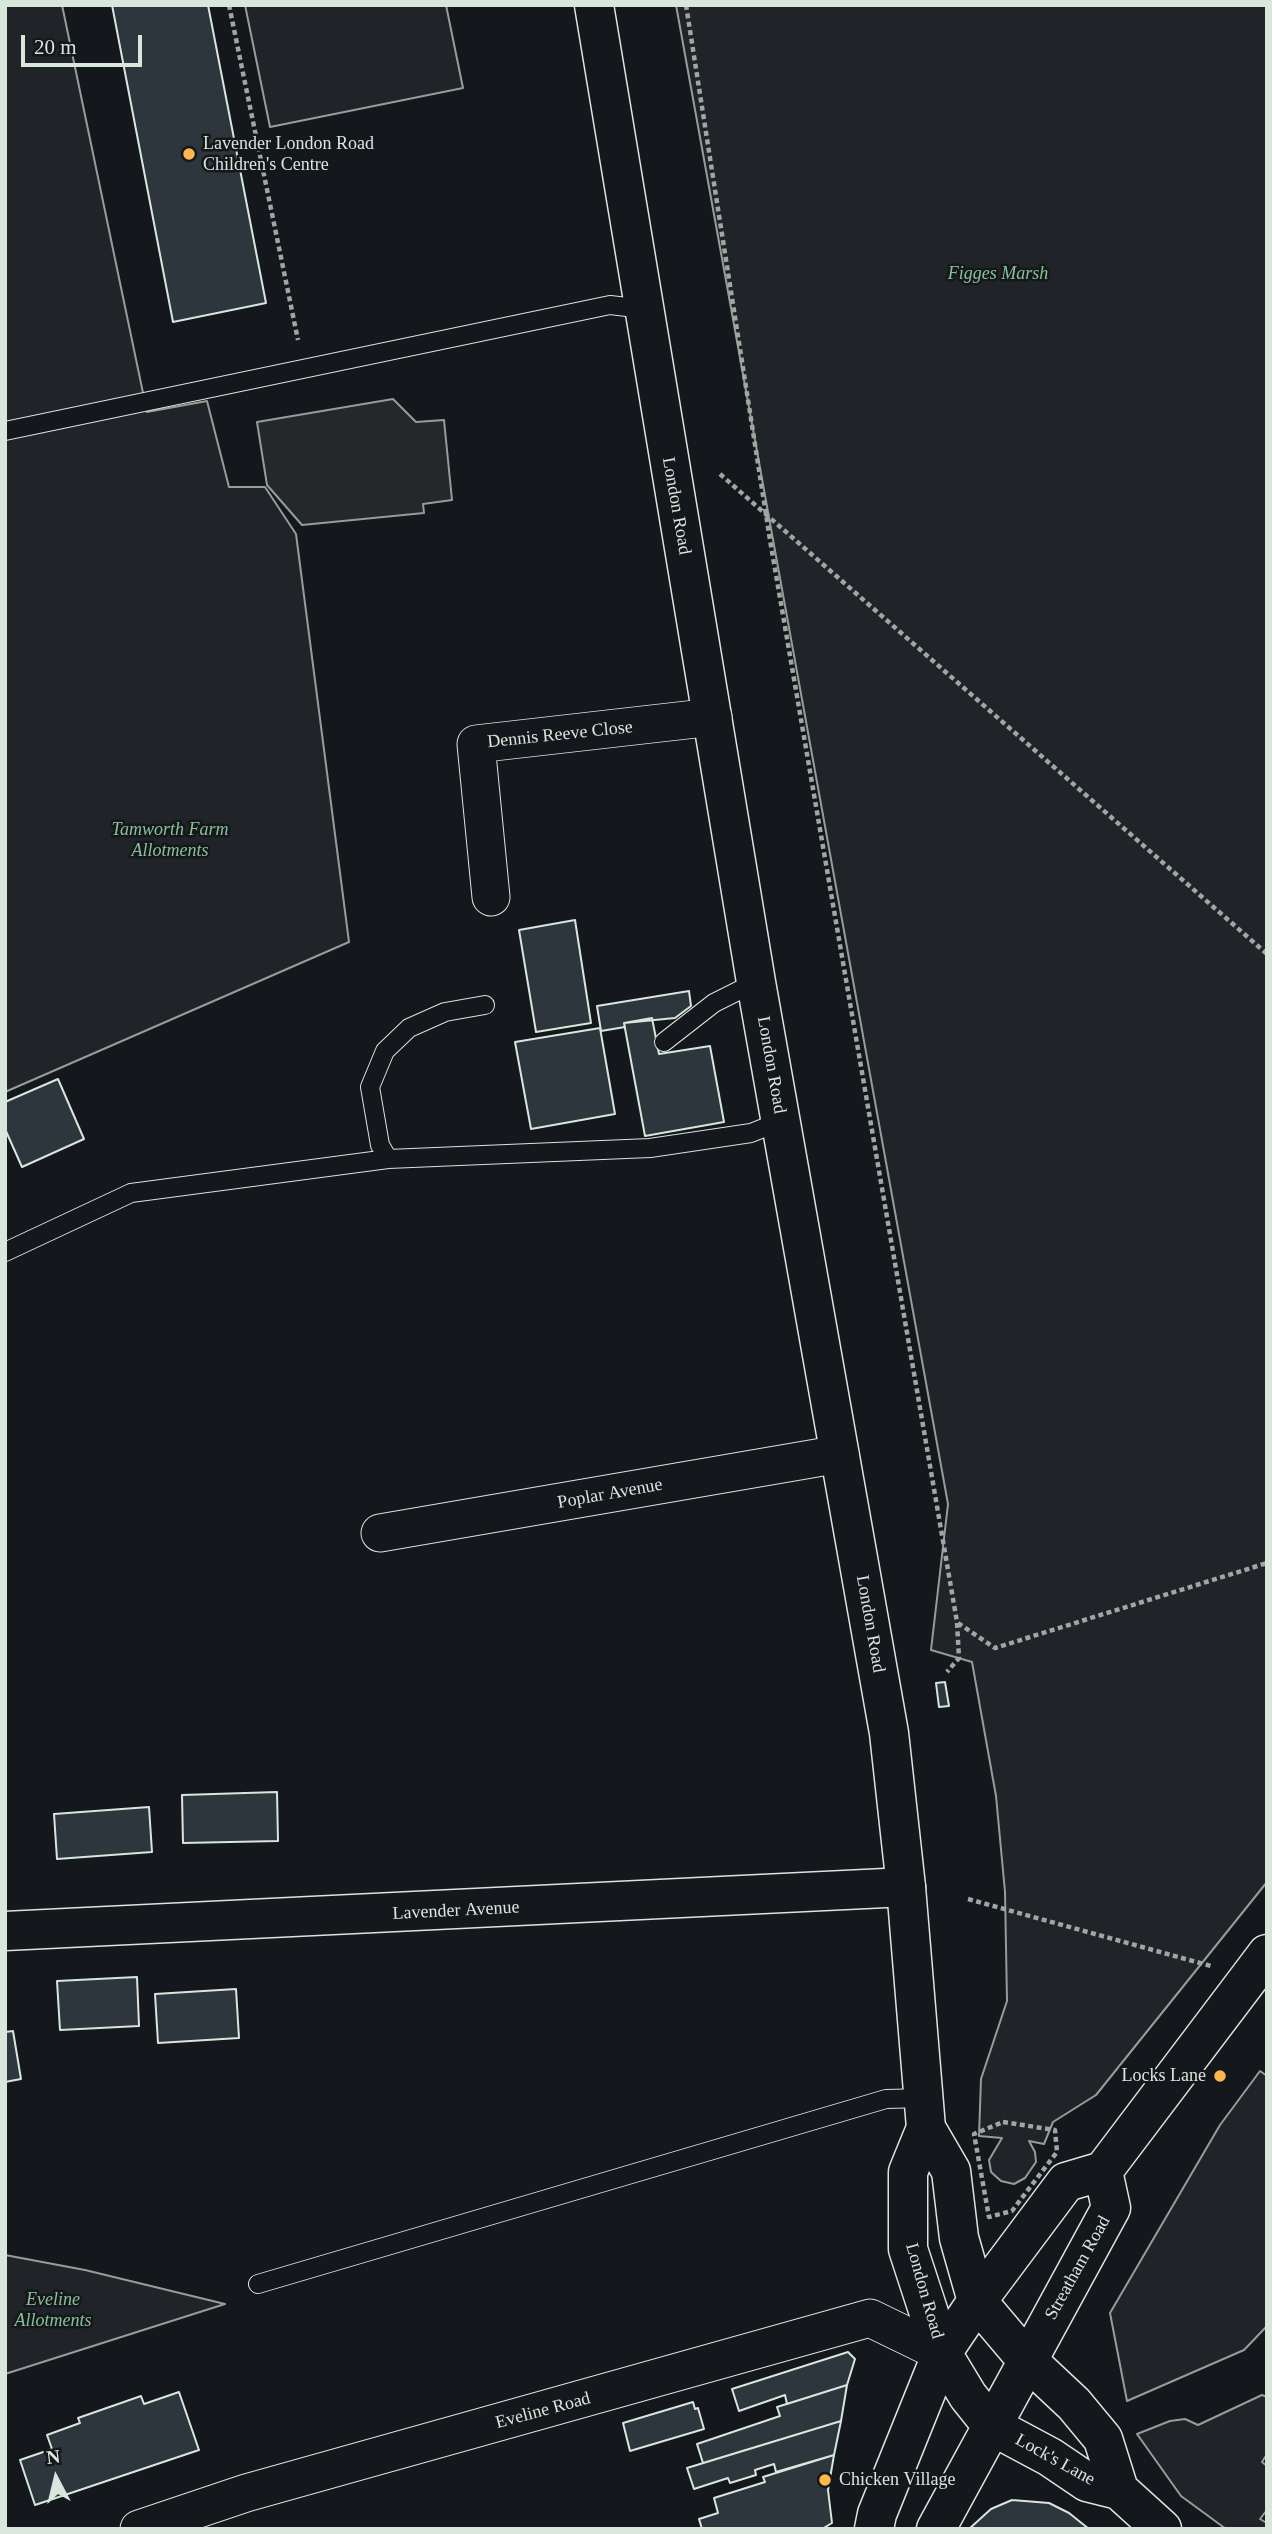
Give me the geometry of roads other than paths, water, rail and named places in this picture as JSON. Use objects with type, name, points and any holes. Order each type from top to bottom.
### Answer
[{"type":"main road","name":"London Road","points":[[594,5],[756,982],[889,1733],[906,1887],[925,2113],[951,2171],[959,2238],[977,2301]]},
{"type":"main road","name":"Lavender Avenue","points":[[5,1931],[906,1887]]},
{"type":"main road","points":[[936,2529],[992,2426],[968,2396],[943,2353],[977,2301],[1066,2182],[1104,2171],[1267,1954]]},
{"type":"main road","name":"London Road","points":[[874,2529],[877,2514],[943,2353],[908,2249],[908,2172],[925,2113]]},
{"type":"main road","name":"Streatham Road","points":[[992,2426],[1111,2207],[1104,2171]]},
{"type":"main road","name":"Lock's Lane","points":[[977,2301],[1026,2360],[1081,2411],[1103,2439],[1119,2490]]},
{"type":"main road","name":"Lock's Lane","points":[[992,2426],[1050,2457],[1087,2482],[1119,2490],[1162,2529]]},
{"type":"street","name":"Dennis Reeve Close","points":[[491,897],[476,744],[713,718]]},
{"type":"street","name":"Poplar Avenue","points":[[380,1533],[840,1454]]},
{"type":"street","name":"Eveline Road","points":[[139,2529],[246,2493],[870,2318],[943,2353]]},
{"type":"lane","points":[[5,431],[610,305],[644,309]]},
{"type":"lane","points":[[664,1042],[713,1003],[756,982]]},
{"type":"lane","points":[[388,1159],[380,1145],[370,1087],[385,1051],[409,1028],[444,1012],[485,1005]]},
{"type":"lane","points":[[5,1252],[131,1193],[388,1159],[650,1148],[751,1133],[781,1121]]},
{"type":"lane","points":[[258,2284],[886,2099],[925,2113]]},
{"type":"place","name":"Lavender London Road Children's Centre","points":[[189,154]]},
{"type":"place","name":"Locks Lane","points":[[1220,2076]]},
{"type":"place","name":"Chicken Village","points":[[825,2480]]},
{"type":"park label","name":"Figges Marsh","points":[[998,274]]},
{"type":"park label","name":"Tamworth Farm Allotments","points":[[170,840]]},
{"type":"park label","name":"Eveline Allotments","points":[[53,2310]]}]
